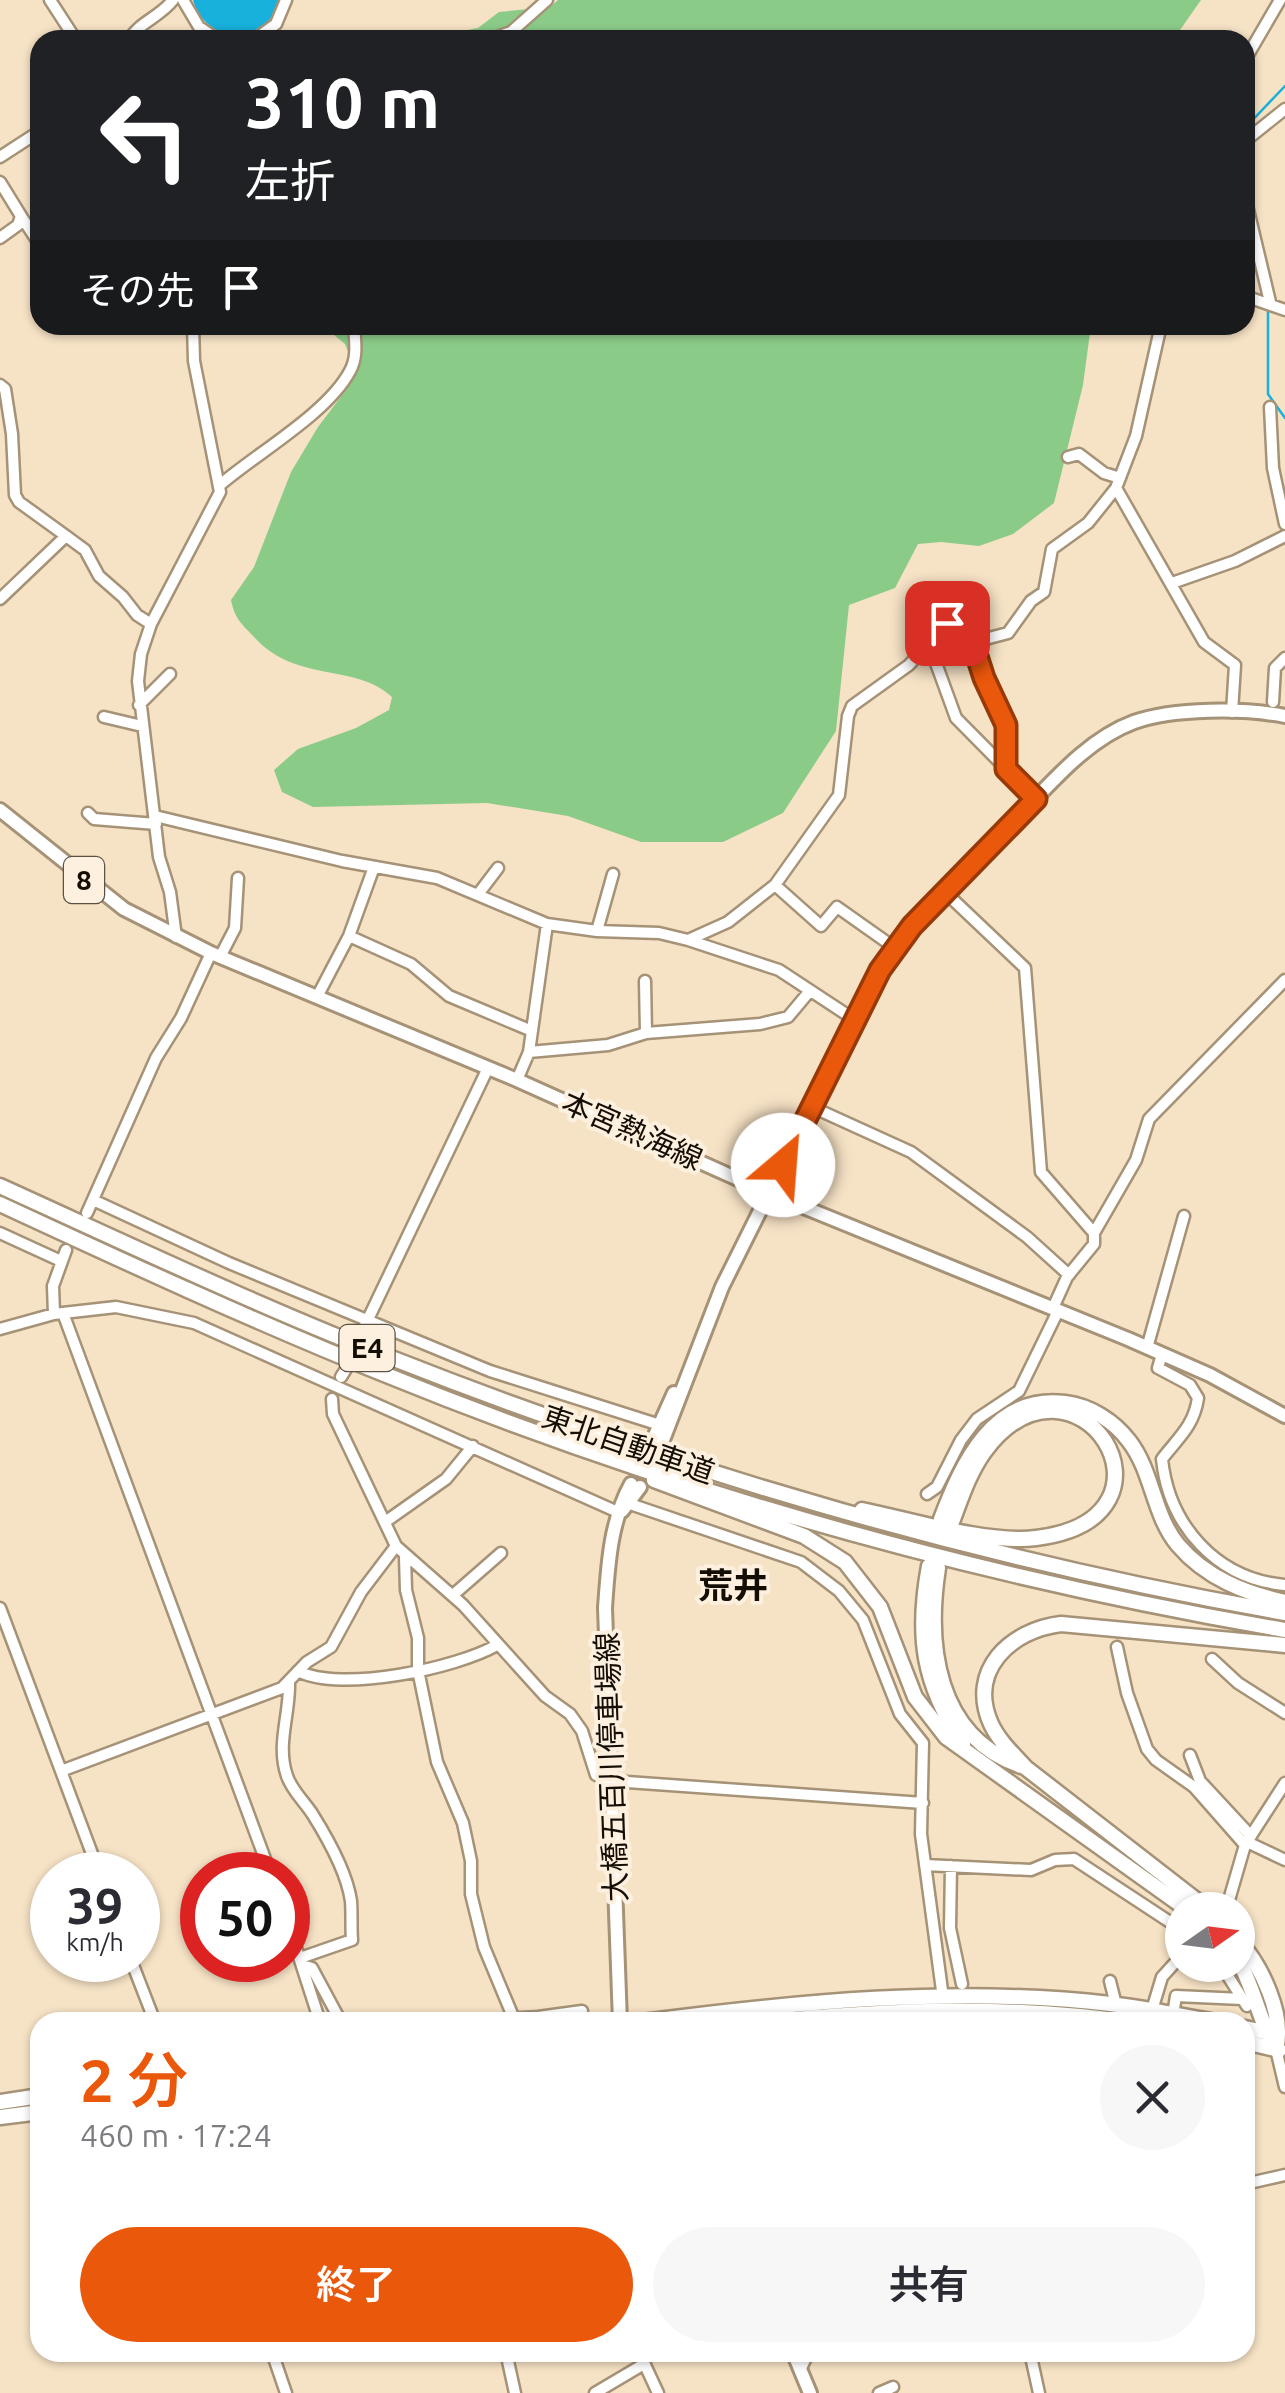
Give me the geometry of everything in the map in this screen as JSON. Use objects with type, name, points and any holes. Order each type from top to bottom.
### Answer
[{"type":"highway","name":"東北自動車道","points":[[0,1186],[390,1358],[536,1414],[744,1484],[991,1552],[1285,1613]]},
{"type":"highway","name":"東北自動車道","points":[[0,1204],[382,1374],[566,1442],[829,1527],[958,1561],[1178,1611],[1285,1630]]},
{"type":"highway","points":[[744,1484],[956,1529],[1030,1538],[1073,1528],[1100,1508],[1116,1470],[1110,1446],[1096,1427],[1076,1416],[1043,1414],[1023,1420],[1001,1434],[982,1455],[946,1520],[966,1461],[998,1422],[1034,1405],[1070,1404],[1103,1417],[1129,1441],[1142,1462],[1169,1532],[1187,1554],[1234,1587],[1285,1602]]},
{"type":"highway","points":[[566,1442],[666,1486],[804,1536],[845,1562],[880,1607],[915,1696],[946,1737],[1165,1894]]},
{"type":"highway","points":[[969,1753],[936,1699],[926,1666],[922,1628],[934,1567],[933,1646],[946,1695],[977,1738],[1001,1759],[1026,1768]]},
{"type":"highway","points":[[1193,1892],[1026,1768],[991,1724],[985,1698],[990,1670],[1008,1645],[1032,1629],[1079,1625],[1285,1644]]},
{"type":"highway","points":[[1255,1967],[1267,1986],[1282,2043]]},
{"type":"highway","points":[[1250,1982],[1266,2033]]},
{"type":"highway","points":[[724,2012],[781,2005],[943,1998],[1116,2005],[1162,2012]]},
{"type":"highway","points":[[1255,2030],[1282,2043]]},
{"type":"highway","points":[[1255,2042],[1282,2043]]},
{"type":"highway","points":[[0,2102],[30,2098]]},
{"type":"highway","points":[[0,2117],[30,2113]]},
{"type":"main road","points":[[698,1346],[687,1384],[656,1444],[660,1425],[722,1287],[880,970],[945,892],[1082,754],[1119,728],[1153,717],[1277,711]]},
{"type":"main road","name":"本宮熱海線","points":[[0,810],[112,901],[176,937],[517,1080],[768,1194],[1162,1354],[1284,1414]]},
{"type":"main road","name":"大橋五百川停車場線","points":[[620,2012],[605,1608],[610,1544],[636,1486]]},
{"type":"main road","points":[[798,2362],[810,2393]]},
{"type":"street","points":[[50,0],[70,30]]},
{"type":"street","points":[[183,0],[202,30]]},
{"type":"street","points":[[268,30],[276,24],[286,0]]},
{"type":"street","points":[[513,30],[547,0]]},
{"type":"street","points":[[1255,43],[1282,0]]},
{"type":"street","points":[[135,30],[166,3]]},
{"type":"street","points":[[1255,133],[1285,109]]},
{"type":"street","points":[[0,157],[30,138]]},
{"type":"street","points":[[0,182],[30,229]]},
{"type":"street","points":[[0,238],[18,225],[22,216]]},
{"type":"street","points":[[1255,239],[1270,302]]},
{"type":"street","points":[[1255,298],[1285,310]]},
{"type":"street","points":[[176,937],[170,892],[159,857],[142,726],[139,669],[150,624],[213,510],[220,486],[194,361],[193,335]]},
{"type":"street","points":[[220,486],[333,394],[351,370],[356,356],[355,335]]},
{"type":"street","points":[[974,642],[1012,629],[1031,602],[1044,592],[1052,549],[1088,523],[1118,483],[1136,436],[1159,335]]},
{"type":"street","points":[[0,386],[4,389],[12,434],[15,496],[85,550],[100,576],[150,624]]},
{"type":"street","points":[[1270,407],[1273,468],[1285,524]]},
{"type":"street","points":[[1068,457],[1079,454],[1118,483],[1204,642],[1235,665],[1232,712]]},
{"type":"street","points":[[0,600],[66,536]]},
{"type":"street","points":[[1172,582],[1235,561],[1285,536]]},
{"type":"street","points":[[688,940],[728,922],[774,886],[838,795],[852,706],[896,676],[942,626],[956,621],[966,625],[974,642],[984,678],[1006,725],[1006,769]]},
{"type":"street","points":[[928,644],[956,718],[1036,799]]},
{"type":"street","points":[[1277,711],[1275,668],[1285,658]]},
{"type":"street","points":[[140,704],[170,674]]},
{"type":"street","points":[[1277,711],[1285,688]]},
{"type":"street","points":[[104,717],[142,726]]},
{"type":"street","points":[[88,814],[94,819],[156,820],[437,878],[547,924],[659,933],[688,940],[772,966],[854,1020]]},
{"type":"street","points":[[317,997],[348,936],[374,867]]},
{"type":"street","points":[[479,893],[498,868]]},
{"type":"street","points":[[597,931],[613,874]]},
{"type":"street","points":[[87,1213],[156,1058],[235,928],[238,878]]},
{"type":"street","points":[[774,886],[822,926],[837,907],[895,948]]},
{"type":"street","points":[[945,892],[1025,968],[1041,1172],[1094,1233]]},
{"type":"street","points":[[517,1080],[529,1052],[547,924]]},
{"type":"street","points":[[348,936],[411,964],[450,996],[532,1031]]},
{"type":"street","points":[[926,1494],[937,1487],[961,1440],[977,1419],[1019,1391],[1069,1275],[1094,1244],[1094,1233],[1136,1160],[1149,1119],[1285,980]]},
{"type":"street","points":[[645,982],[646,1033]]},
{"type":"street","points":[[529,1052],[608,1045],[646,1033],[760,1024],[788,1016],[809,992]]},
{"type":"street","points":[[360,1336],[488,1068]]},
{"type":"street","points":[[812,1107],[911,1152],[1027,1237],[1069,1275]]},
{"type":"street","points":[[94,1200],[229,1263],[490,1371],[660,1425]]},
{"type":"street","points":[[1147,1348],[1184,1216]]},
{"type":"street","points":[[0,1233],[64,1256],[54,1286],[58,1313],[262,1852]]},
{"type":"street","points":[[0,1329],[58,1313],[116,1307],[194,1323],[625,1508],[801,1562],[828,1581],[862,1620],[900,1714],[923,1743],[921,1834],[943,1998]]},
{"type":"street","points":[[1162,1354],[1158,1368],[1190,1386],[1198,1398],[1193,1420],[1162,1459],[1180,1520],[1201,1546],[1230,1568],[1264,1583],[1285,1585]]},
{"type":"street","points":[[332,1399],[333,1414],[396,1546],[452,1595],[532,1683],[576,1721],[596,1776],[613,1781],[923,1803]]},
{"type":"street","points":[[384,1522],[446,1479],[473,1446]]},
{"type":"street","points":[[61,1771],[289,1683],[331,1647],[360,1592],[396,1546]]},
{"type":"street","points":[[452,1595],[501,1553]]},
{"type":"street","points":[[405,1557],[406,1590],[418,1638],[418,1670],[438,1762],[466,1833],[472,1861],[471,1894],[484,1947],[511,2012]]},
{"type":"street","points":[[0,1608],[91,1852]]},
{"type":"street","points":[[298,1672],[356,1681],[418,1670],[483,1653],[497,1645]]},
{"type":"street","points":[[1117,1647],[1127,1694],[1147,1749],[1194,1787],[1248,1841],[1285,1860]]},
{"type":"street","points":[[1212,1658],[1238,1683],[1285,1713]]},
{"type":"street","points":[[289,1683],[290,1698],[283,1720],[286,1774],[323,1832],[348,1891],[352,1940],[310,1958]]},
{"type":"street","points":[[1190,1756],[1200,1780],[1248,1841]]},
{"type":"street","points":[[1232,1892],[1248,1841],[1285,1782]]},
{"type":"street","points":[[926,1865],[1031,1870],[1054,1860],[1074,1859],[1165,1919]]},
{"type":"street","points":[[951,1866],[950,1928],[962,1984]]},
{"type":"street","points":[[310,1967],[336,2012]]},
{"type":"street","points":[[1152,2010],[1165,1974]]},
{"type":"street","points":[[1110,1981],[1116,2005]]},
{"type":"street","points":[[140,1982],[150,2012]]},
{"type":"street","points":[[307,1982],[317,2012]]},
{"type":"street","points":[[1173,2012],[1176,1996],[1244,2003],[1232,1982]]},
{"type":"street","points":[[574,2012],[582,2011]]},
{"type":"street","points":[[1282,2043],[1285,2087]]},
{"type":"street","points":[[1255,2182],[1285,2175]]},
{"type":"street","points":[[275,2362],[286,2393]]},
{"type":"street","points":[[508,2362],[515,2393]]},
{"type":"street","points":[[801,2368],[804,2362]]},
{"type":"street","points":[[1032,2362],[1039,2393]]},
{"type":"street","points":[[595,2393],[644,2364],[658,2393]]},
{"type":"street","points":[[879,2393],[893,2387]]},
{"type":"green space","points":[[558,0],[1201,0],[1180,30],[467,30],[478,28],[499,12],[550,7]]},
{"type":"green space","points":[[334,335],[1090,335],[1083,385],[1054,503],[1013,534],[979,546],[918,544],[895,588],[849,605],[836,731],[783,813],[723,842],[641,842],[568,816],[487,803],[313,807],[282,792],[274,770],[298,749],[356,728],[389,710],[392,697],[361,680],[307,667],[271,652],[240,621],[231,600],[254,567],[291,472],[352,382],[352,362],[345,344]]},
{"type":"water","points":[[193,0],[280,0],[273,15],[256,30],[217,30],[200,15]]},
{"type":"waterway","points":[[1255,118],[1285,86]]},
{"type":"waterway","points":[[1255,261],[1263,295]]},
{"type":"waterway","points":[[1255,306],[1267,309]]},
{"type":"waterway","points":[[1268,311],[1268,394],[1285,418]]},
{"type":"tunnel","points":[[631,1484],[652,1442]]},
{"type":"district","name":"荒井","points":[[733,1586]]},
{"type":"route","points":[[783,1165],[880,970],[912,926],[1036,799],[1006,769],[1006,725],[984,678],[968,628],[956,621],[947,623]]}]
